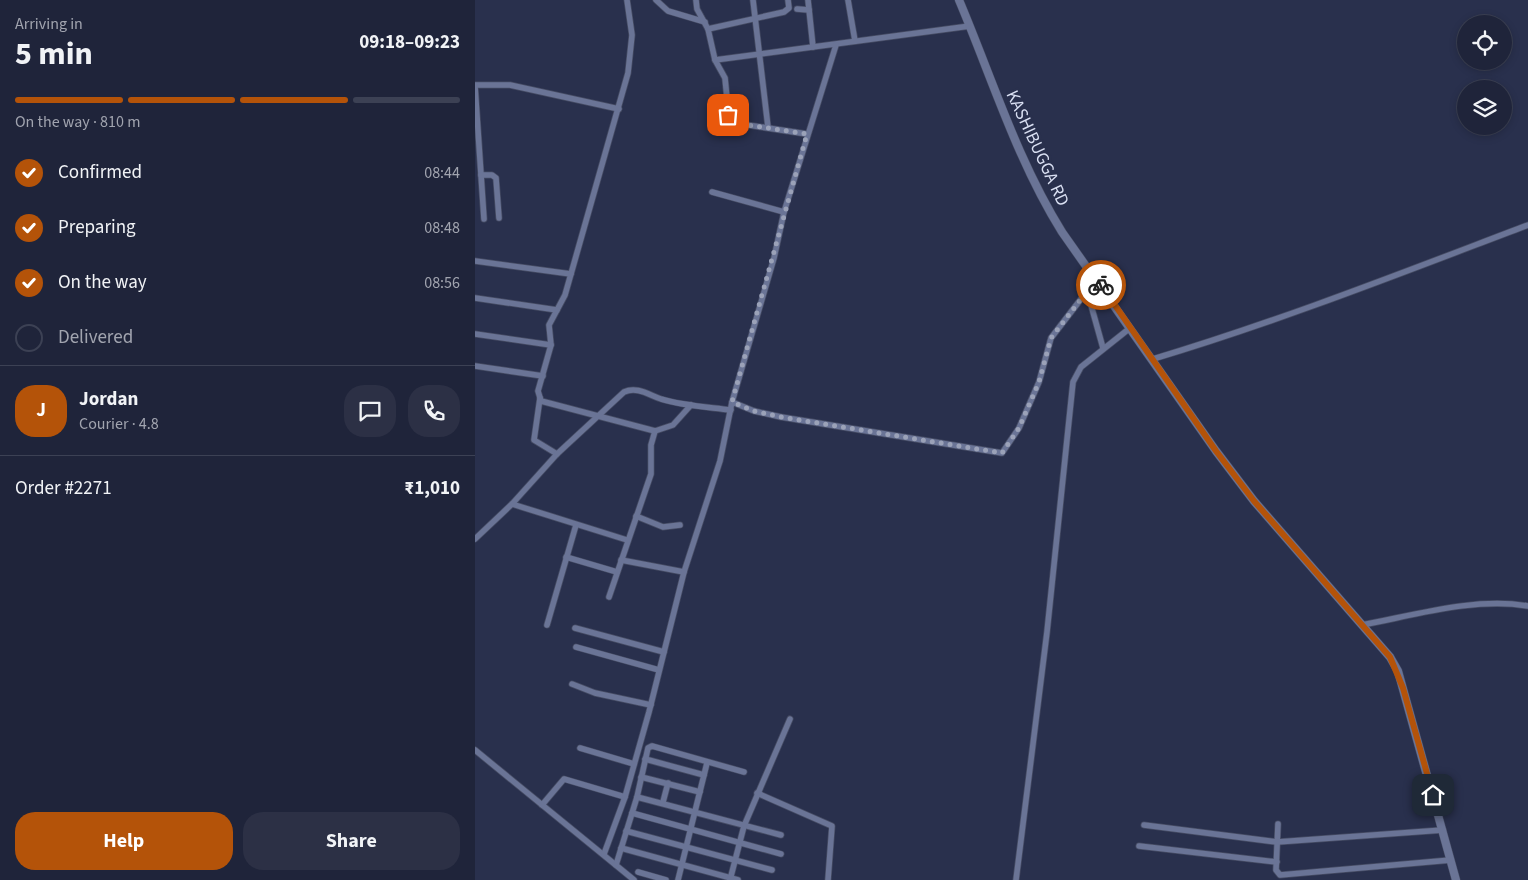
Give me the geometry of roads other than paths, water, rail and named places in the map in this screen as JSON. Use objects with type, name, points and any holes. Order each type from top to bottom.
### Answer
[{"type":"main road","name":"KASHIBUGGA RD","points":[[959,0],[999,103],[1042,200],[1216,451],[1254,501],[1390,657],[1398,672],[1457,880]]},
{"type":"street","points":[[627,0],[631,35],[631,58],[619,109],[565,295],[549,325],[551,345],[538,391],[541,401],[655,431],[673,425],[691,405]]},
{"type":"street","points":[[656,0],[668,11],[705,22]]},
{"type":"street","points":[[697,0],[697,9],[708,29],[715,60],[725,78],[729,119],[735,123],[807,134]]},
{"type":"street","points":[[753,0],[761,54],[768,128]]},
{"type":"street","points":[[708,29],[784,12],[789,8],[788,0]]},
{"type":"street","points":[[808,0],[813,47]]},
{"type":"street","points":[[848,0],[855,41]]},
{"type":"street","points":[[797,9],[809,10]]},
{"type":"street","points":[[715,60],[970,26]]},
{"type":"street","points":[[604,854],[625,797],[651,705],[683,572],[720,461],[732,402],[774,258],[784,212],[836,45]]},
{"type":"street","points":[[484,219],[481,175],[477,154],[475,86],[510,85],[619,109]]},
{"type":"street","points":[[481,175],[492,174],[496,178],[499,218]]},
{"type":"street","points":[[711,192],[784,212]]},
{"type":"street","points":[[1153,359],[1299,312],[1350,291],[1528,225]]},
{"type":"street","points":[[475,262],[571,274]]},
{"type":"street","points":[[732,402],[754,411],[781,417],[1002,453],[1019,428],[1037,389],[1051,338],[1084,294],[1094,277]]},
{"type":"street","points":[[1084,294],[1091,305],[1103,348]]},
{"type":"street","points":[[475,298],[557,310]]},
{"type":"street","points":[[1016,880],[1047,632],[1073,382],[1081,366],[1130,328]]},
{"type":"street","points":[[475,334],[551,345]]},
{"type":"street","points":[[475,366],[543,376]]},
{"type":"street","points":[[475,539],[511,504],[557,454],[624,392],[630,389],[691,405],[731,410]]},
{"type":"street","points":[[540,396],[534,440],[557,454]]},
{"type":"street","points":[[609,597],[651,474],[651,451],[655,431]]},
{"type":"street","points":[[511,504],[627,540]]},
{"type":"street","points":[[636,516],[663,527],[680,525]]},
{"type":"street","points":[[547,625],[576,525]]},
{"type":"street","points":[[567,557],[617,572]]},
{"type":"street","points":[[621,560],[683,572]]},
{"type":"street","points":[[1363,624],[1476,605],[1507,603],[1528,606]]},
{"type":"street","points":[[575,628],[664,652]]},
{"type":"street","points":[[576,647],[659,670]]},
{"type":"street","points":[[572,684],[595,693],[651,705]]},
{"type":"street","points":[[730,879],[743,826],[790,719]]},
{"type":"street","points":[[616,866],[637,797],[648,748],[651,746],[744,772]]},
{"type":"street","points":[[580,748],[634,764]]},
{"type":"street","points":[[475,750],[634,880]]},
{"type":"street","points":[[645,759],[704,775]]},
{"type":"street","points":[[678,880],[707,763]]},
{"type":"street","points":[[641,777],[700,792]]},
{"type":"street","points":[[542,805],[564,779],[625,797]]},
{"type":"street","points":[[663,802],[668,784]]},
{"type":"street","points":[[757,793],[832,826],[828,880]]},
{"type":"street","points":[[637,797],[663,802],[743,826],[781,835]]},
{"type":"street","points":[[632,813],[781,854]]},
{"type":"street","points":[[1278,824],[1277,873],[1285,875],[1451,860]]},
{"type":"street","points":[[1145,825],[1277,842],[1443,830]]},
{"type":"street","points":[[626,831],[772,870]]},
{"type":"street","points":[[1139,846],[1277,862]]},
{"type":"street","points":[[621,848],[739,880]]},
{"type":"street","points":[[638,872],[667,880]]}]
